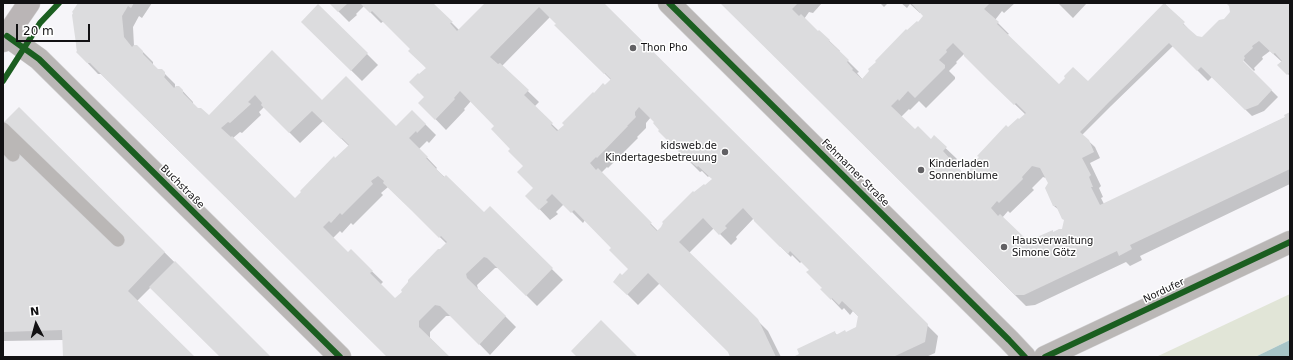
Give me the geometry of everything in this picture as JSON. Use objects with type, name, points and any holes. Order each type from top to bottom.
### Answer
[{"type":"main road","points":[[5,39],[29,3]]},
{"type":"street","name":"Fehmarner Straße","points":[[669,3],[1010,340],[1025,357]]},
{"type":"street","name":"Buchstraße","points":[[5,39],[39,59],[340,357]]},
{"type":"street","name":"Nordufer","points":[[1045,357],[1290,242]]},
{"type":"lane","points":[[3,129],[118,240]]},
{"type":"lane","points":[[3,144],[13,154]]},
{"type":"shaded area","points":[[1290,294],[1290,340],[1255,357],[1156,357]]},
{"type":"water","points":[[1290,340],[1290,357],[1255,357]]},
{"type":"building","points":[[78,3],[134,3],[131,8],[128,6],[122,16],[124,37],[132,47],[137,45],[143,51],[143,54],[158,69],[162,69],[165,72],[164,77],[174,88],[179,86],[183,90],[183,93],[198,108],[201,108],[209,115],[272,50],[322,100],[346,76],[396,126],[412,110],[426,124],[417,133],[416,131],[409,138],[428,157],[426,158],[444,177],[446,175],[484,212],[490,206],[553,268],[526,296],[487,258],[484,257],[466,274],[467,278],[506,316],[479,345],[440,306],[435,305],[419,321],[419,327],[450,357],[387,357],[90,63],[87,63],[76,52],[72,12]],"holes":[[[255,95],[262,103],[261,105],[289,133],[312,111],[349,145],[335,158],[334,156],[295,198],[232,136],[231,137],[221,128],[228,122],[230,123],[251,104],[248,102]],[[378,176],[384,181],[383,183],[439,238],[441,236],[447,242],[440,249],[438,249],[408,280],[401,290],[402,292],[395,298],[370,273],[373,271],[351,249],[348,252],[323,227],[329,221],[331,223],[340,213],[342,215],[373,184],[371,181]]]},
{"type":"building","points":[[329,3],[346,3],[347,4],[338,12]]},
{"type":"building","points":[[360,3],[433,3],[453,22],[450,23],[457,31],[485,3],[604,3],[928,324],[925,342],[893,357],[793,357],[799,354],[797,349],[835,331],[836,335],[845,330],[846,332],[856,327],[858,316],[842,301],[839,305],[832,298],[831,300],[820,289],[822,288],[806,272],[809,270],[790,251],[788,254],[780,247],[743,208],[725,226],[727,228],[719,235],[703,218],[679,242],[758,319],[776,357],[730,357],[728,352],[648,273],[627,295],[613,282],[620,273],[622,275],[628,269],[609,250],[611,248],[574,210],[571,213],[552,194],[546,200],[548,202],[539,210],[525,196],[533,188],[517,172],[523,166],[508,151],[510,149],[491,129],[494,126],[460,91],[454,98],[455,99],[435,120],[418,103],[424,97],[409,82],[418,73],[419,74],[426,68],[408,51],[410,49],[372,11],[370,13]],"holes":[[[539,7],[556,24],[554,25],[611,79],[605,85],[603,83],[594,93],[593,92],[562,123],[564,125],[557,131],[551,125],[553,123],[524,95],[529,90],[500,63],[498,64],[490,57]],[[639,107],[654,122],[653,123],[659,130],[658,131],[689,162],[690,161],[697,167],[698,166],[712,179],[694,192],[693,191],[662,222],[661,227],[657,231],[650,224],[652,223],[598,168],[596,170],[590,163],[596,157],[597,158],[636,117],[635,112]]]},
{"type":"building","points":[[720,3],[798,3],[792,9],[799,16],[801,14],[818,31],[819,30],[830,40],[829,41],[849,60],[847,62],[853,69],[852,70],[862,79],[869,71],[868,69],[876,62],[875,61],[906,29],[907,30],[917,21],[918,22],[923,16],[911,3],[990,3],[984,9],[999,22],[997,24],[1059,84],[1065,78],[1064,76],[1073,67],[1088,81],[1164,3],[1185,22],[1183,24],[1197,36],[1202,37],[1219,20],[1224,19],[1230,12],[1229,6],[1226,3],[1290,3],[1290,72],[1287,75],[1277,65],[1282,61],[1275,53],[1273,54],[1259,41],[1252,46],[1253,48],[1244,56],[1245,58],[1243,61],[1272,90],[1258,105],[1245,110],[1201,67],[1197,71],[1169,43],[1080,132],[1089,140],[1094,152],[1082,158],[1091,175],[1089,177],[1093,187],[1091,187],[1100,205],[1285,117],[1284,115],[1290,112],[1290,169],[1130,245],[1132,249],[1119,256],[1117,251],[1024,295],[1015,295]],"holes":[[[953,43],[964,54],[964,56],[1014,105],[1016,103],[1026,113],[1008,127],[1006,125],[977,156],[979,157],[965,175],[943,151],[947,147],[934,135],[931,139],[918,126],[915,129],[891,106],[898,99],[899,101],[908,91],[915,98],[945,68],[945,65],[939,60]],[[1032,166],[1040,168],[1048,183],[1045,188],[1053,206],[1056,206],[1062,219],[1064,220],[1062,229],[1053,232],[1053,230],[1037,237],[1029,246],[1022,239],[1024,237],[1000,214],[998,216],[991,208],[997,201],[999,203],[1023,179],[1022,177]]]},
{"type":"building","points":[[318,4],[368,53],[351,71],[301,22]]},
{"type":"building","points":[[19,107],[165,252],[128,291],[195,357],[63,357],[62,330],[3,332],[3,123]]},
{"type":"building","points":[[175,261],[271,357],[220,357],[149,287]]},
{"type":"building","points":[[601,320],[638,357],[577,357],[571,351]]},
{"type":"cycle path","points":[[3,81],[40,23],[59,3]]},
{"type":"cycle path","points":[[669,3],[1025,357]]},
{"type":"cycle path","points":[[7,36],[39,59],[340,357]]},
{"type":"cycle path","points":[[1045,357],[1290,242]]},
{"type":"place","name":"Thon Pho","points":[[633,48]]},
{"type":"place","name":"kidsweb.de Kindertagesbetreuung","points":[[725,152]]},
{"type":"place","name":"Kinderladen Sonnenblume","points":[[921,170]]},
{"type":"place","name":"Hausverwaltung Simone Götz","points":[[1004,247]]}]
